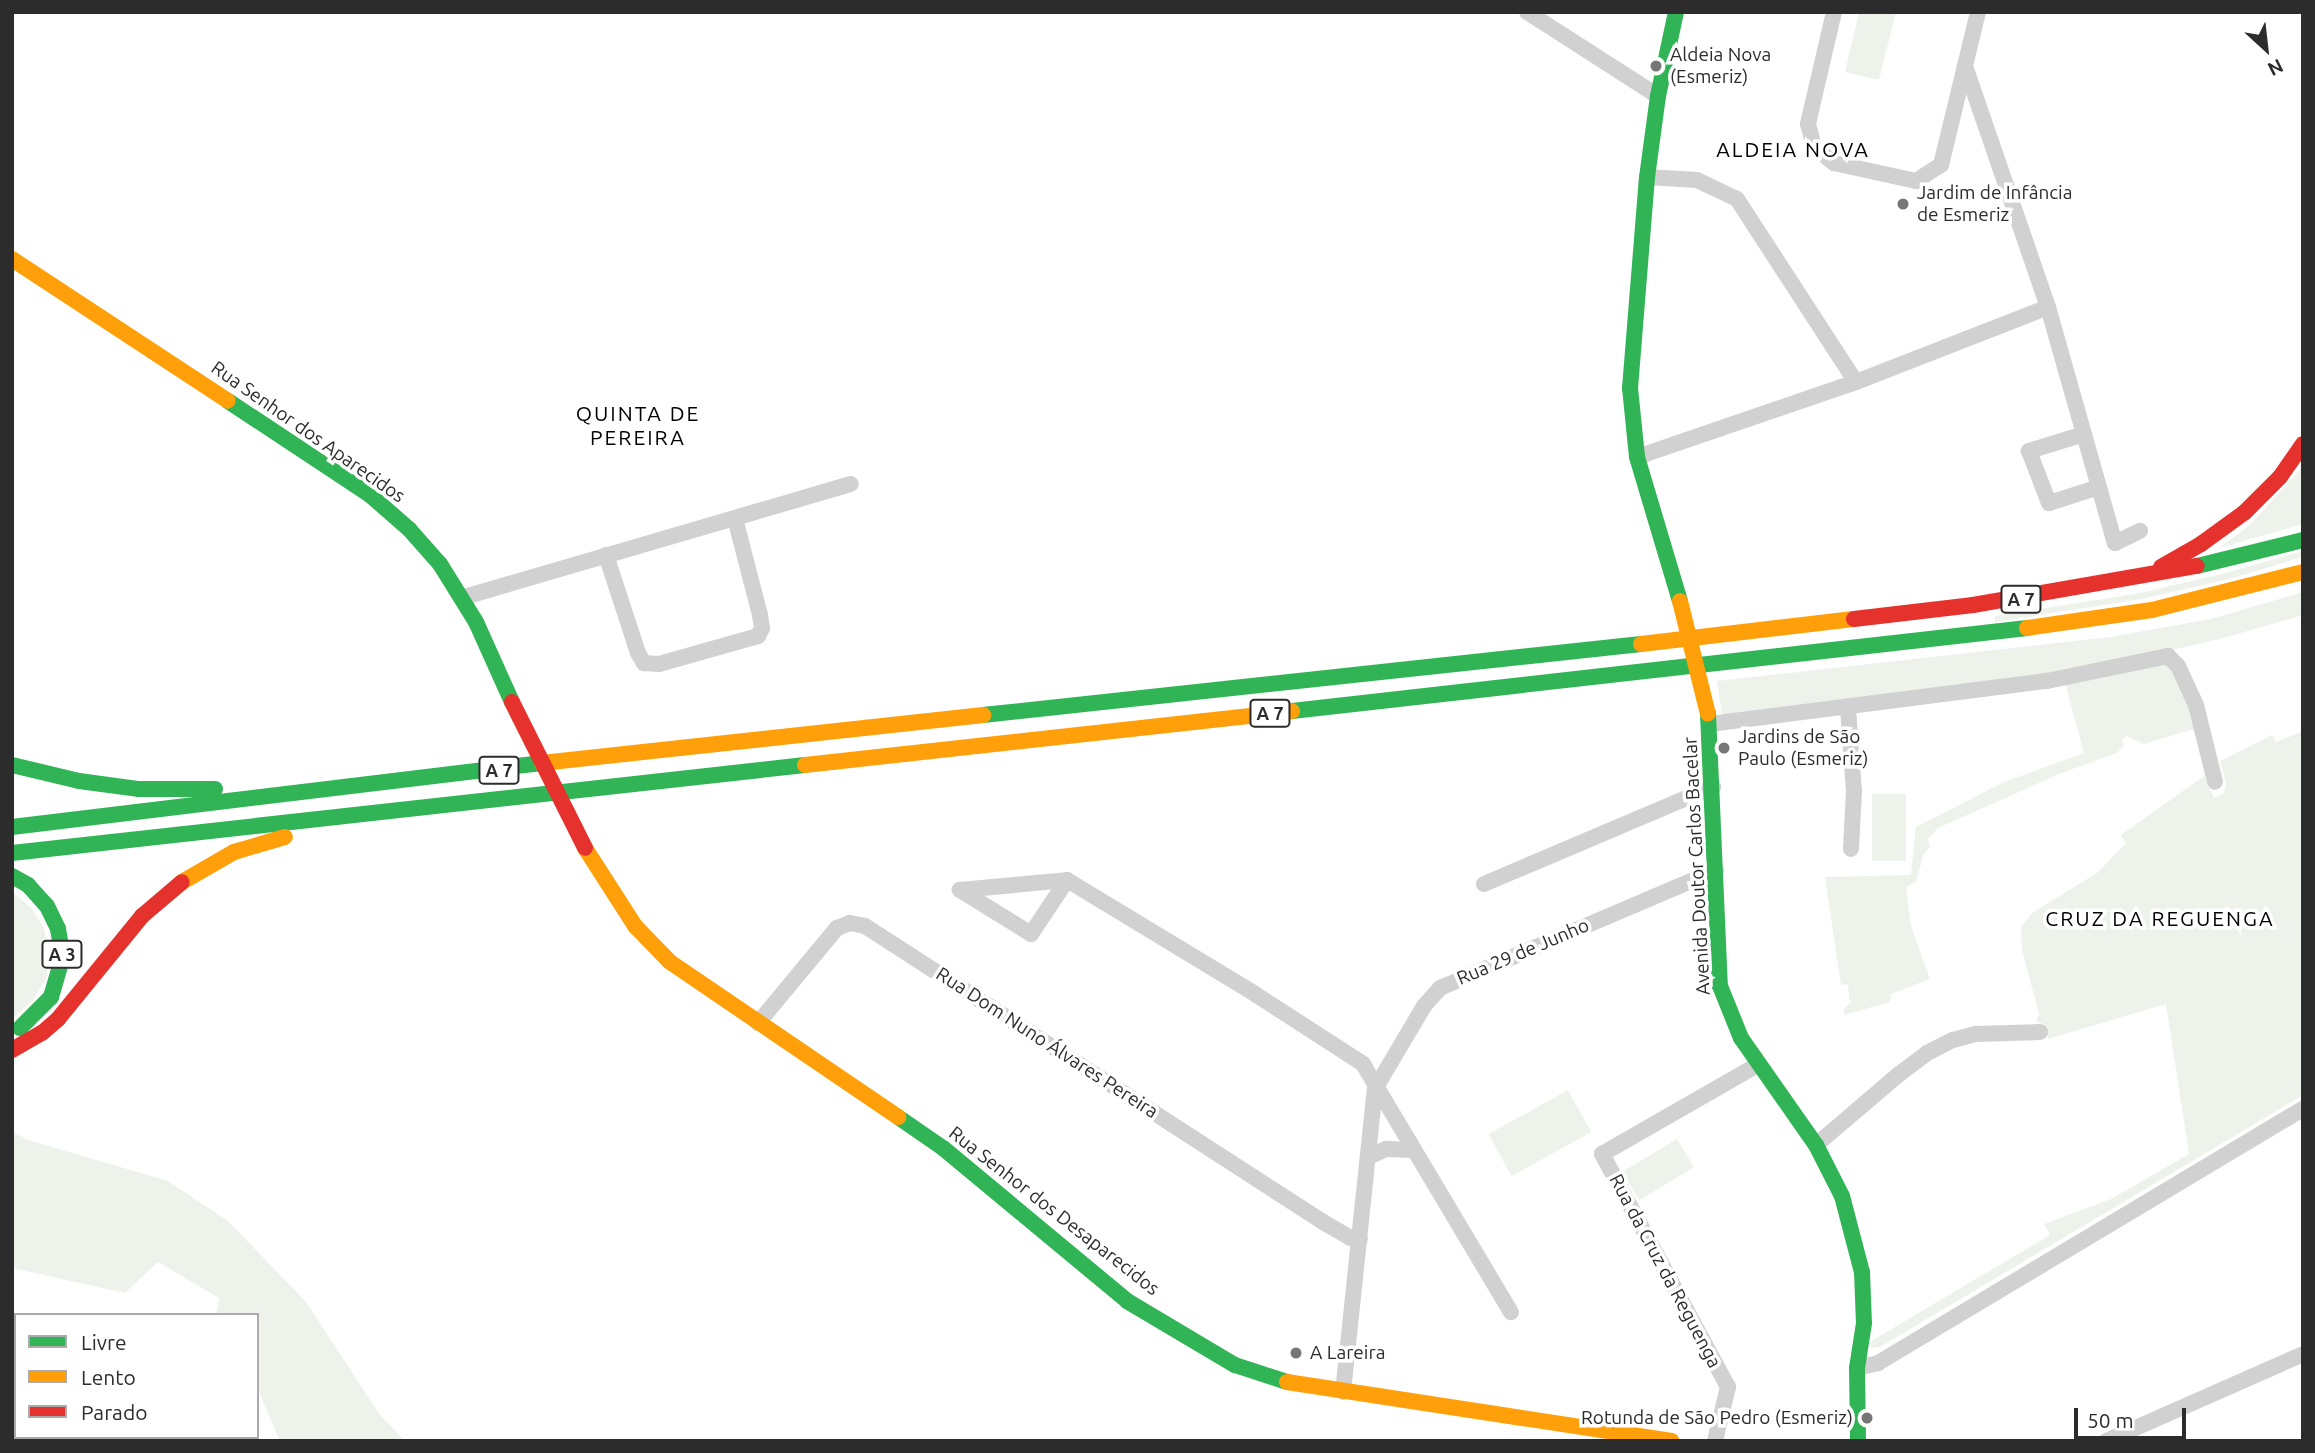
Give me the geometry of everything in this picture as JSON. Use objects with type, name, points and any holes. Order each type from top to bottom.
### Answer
[{"type":"main road","name":"Avenida Doutor Carlos Bacelar","points":[[1676,12],[1658,96],[1647,177],[1630,388],[1637,457],[1680,601],[1709,719],[1720,986],[1729,1014],[1759,1064],[1816,1145],[1842,1196],[1862,1272],[1864,1323],[1857,1368],[1858,1441]]},
{"type":"main road","name":"Rua Senhor dos Aparecidos","points":[[12,259],[370,495],[409,529],[440,564],[476,622],[512,702],[586,848]]},
{"type":"main road","points":[[2133,580],[2182,555],[2232,522],[2270,489],[2303,444]]},
{"type":"main road","name":"A 7","points":[[12,827],[720,743],[1639,645],[2008,600],[2133,580],[2230,560],[2303,540]]},
{"type":"main road","name":"A 7","points":[[12,853],[1980,634],[2152,610],[2241,590],[2303,572]]},
{"type":"main road","points":[[12,765],[79,780],[139,789],[266,788],[278,797]]},
{"type":"main road","name":"A 7","points":[[12,1050],[42,1033],[58,1019],[142,916],[185,879],[234,852],[268,840],[326,828],[357,814]]},
{"type":"main road","name":"Rua Senhor dos Desaparecidos","points":[[586,848],[614,897],[653,946],[670,962],[943,1148],[1127,1301],[1235,1365],[1280,1381],[1343,1392],[1672,1441]]},
{"type":"main road","name":"A 3","points":[[12,876],[28,885],[47,906],[58,929],[63,956],[51,997],[32,1019],[12,1031]]},
{"type":"street","points":[[1527,12],[1658,96]]},
{"type":"street","points":[[1834,12],[1808,124],[1814,147],[1834,163],[1916,181],[1941,165],[1978,12]]},
{"type":"street","points":[[1965,66],[2048,307],[2115,543],[2140,531]]},
{"type":"street","points":[[1647,177],[1697,180],[1737,199],[1856,382]]},
{"type":"street","points":[[1637,457],[1856,382],[2048,307]]},
{"type":"street","points":[[2084,434],[2029,451],[2049,503],[2099,486]]},
{"type":"street","points":[[461,598],[851,484]]},
{"type":"street","points":[[607,555],[638,653],[644,663],[659,664],[758,636],[762,628],[760,615],[735,518]]},
{"type":"street","points":[[1709,719],[1848,708],[2048,681],[2168,656],[2178,666],[2196,705],[2215,782]]},
{"type":"street","points":[[1848,708],[1854,791],[1851,849]]},
{"type":"street","points":[[1483,884],[1713,788]]},
{"type":"street","name":"Rua 29 de Junho","points":[[1375,1089],[1424,1006],[1440,988],[1716,870]]},
{"type":"street","points":[[1067,880],[1031,934],[960,890],[1067,880],[1132,917],[1363,1064],[1375,1089],[1511,1312]]},
{"type":"street","name":"Rua Dom Nuno Álvares Pereira","points":[[758,1023],[837,929],[850,923],[865,926],[1323,1222],[1351,1238],[1360,1239]]},
{"type":"street","points":[[1816,1145],[1898,1074],[1927,1053],[1953,1040],[1976,1034],[2040,1032]]},
{"type":"street","name":"Rua da Cruz da Reguenga","points":[[1715,1441],[1728,1387],[1602,1154],[1759,1064]]},
{"type":"street","points":[[1343,1392],[1375,1089]]},
{"type":"street","points":[[1857,1368],[1878,1363],[2303,1109]]},
{"type":"street","points":[[1368,1157],[1387,1149],[1412,1150]]},
{"type":"street","points":[[2106,1441],[2303,1354]]},
{"type":"shaded area","points":[[1859,12],[1896,12],[1879,80],[1845,72]]},
{"type":"shaded area","points":[[2303,466],[2303,524],[2219,548],[2250,525]]},
{"type":"shaded area","points":[[2303,551],[2303,557],[2233,578],[2142,599],[1995,622],[1995,616],[2140,593]]},
{"type":"shaded area","points":[[2303,592],[2303,615],[2220,639],[2093,668],[1722,717],[1717,681],[2110,637],[2211,619]]},
{"type":"shaded area","points":[[2165,662],[2173,668],[2197,728],[2144,744],[2126,736],[2122,740],[2124,745],[2117,753],[2059,774],[1938,828],[1928,839],[1930,847],[1924,853],[1916,882],[1906,887],[1911,926],[1930,979],[1891,994],[1890,1002],[1844,1015],[1844,1009],[1852,1001],[1849,1000],[1848,984],[1841,985],[1825,877],[1911,875],[1916,827],[2004,782],[2084,753],[2065,683]]},
{"type":"shaded area","points":[[2303,731],[2303,1095],[1880,1347],[1872,1348],[1868,1343],[2050,1235],[2044,1224],[2111,1199],[2189,1154],[2166,1004],[2048,1039],[2043,1024],[2036,1021],[2039,1014],[2022,950],[2021,927],[2032,913],[2097,873],[2126,843],[2121,835],[2204,776],[2214,798],[2223,794],[2226,785],[2220,761],[2272,735],[2276,742]]},
{"type":"shaded area","points":[[1872,794],[1906,794],[1906,861],[1872,861]]},
{"type":"shaded area","points":[[12,891],[32,909],[44,928],[48,948],[47,977],[32,1001],[12,1019]]},
{"type":"shaded area","points":[[1568,1090],[1591,1132],[1512,1176],[1488,1134]]},
{"type":"shaded area","points":[[12,1131],[28,1140],[168,1181],[228,1221],[306,1302],[380,1415],[405,1441],[279,1439],[259,1392],[259,1313],[216,1313],[219,1298],[158,1262],[125,1293],[12,1268]]},
{"type":"shaded area","points":[[1677,1139],[1694,1167],[1639,1200],[1622,1172]]},
{"type":"traffic: fast","points":[[1676,12],[1658,96],[1647,177],[1630,388],[1637,457],[1680,601]]},
{"type":"traffic: fast","points":[[228,401],[370,495],[409,529],[440,564],[476,622],[512,702]]},
{"type":"traffic: fast","points":[[2197,566],[2303,540]]},
{"type":"traffic: fast","points":[[1292,711],[2027,628]]},
{"type":"traffic: fast","points":[[983,715],[1641,644]]},
{"type":"traffic: fast","points":[[1708,714],[1720,986],[1741,1038],[1816,1145],[1842,1196],[1862,1272],[1864,1323],[1857,1368],[1858,1441]]},
{"type":"traffic: fast","points":[[12,827],[542,763]]},
{"type":"traffic: fast","points":[[12,765],[79,781],[139,789],[215,789]]},
{"type":"traffic: fast","points":[[12,853],[805,765]]},
{"type":"traffic: fast","points":[[12,876],[28,885],[47,906],[58,929],[63,956],[51,997],[20,1028]]},
{"type":"traffic: fast","points":[[898,1117],[943,1148],[1127,1301],[1235,1365],[1287,1382]]},
{"type":"traffic: slow","points":[[12,259],[228,401]]},
{"type":"traffic: slow","points":[[2027,628],[2152,610],[2303,572]]},
{"type":"traffic: slow","points":[[1680,601],[1708,714]]},
{"type":"traffic: slow","points":[[1641,644],[1854,619]]},
{"type":"traffic: slow","points":[[805,765],[1292,711]]},
{"type":"traffic: slow","points":[[542,763],[983,715]]},
{"type":"traffic: slow","points":[[182,882],[234,852],[285,837]]},
{"type":"traffic: slow","points":[[585,848],[635,926],[670,962],[898,1117]]},
{"type":"traffic: slow","points":[[1287,1382],[1672,1441]]},
{"type":"traffic: jam","points":[[2161,567],[2201,544],[2245,512],[2280,477],[2303,444]]},
{"type":"traffic: jam","points":[[1854,619],[1973,605],[2197,566]]},
{"type":"traffic: jam","points":[[512,702],[585,848]]},
{"type":"traffic: jam","points":[[12,1050],[42,1033],[58,1019],[142,916],[182,882]]},
{"type":"place","name":"Aldeia Nova (Esmeriz)","points":[[1656,66]]},
{"type":"place","name":"Jardim de Infância de Esmeriz","points":[[1903,204]]},
{"type":"place","name":"Jardins de São Paulo (Esmeriz)","points":[[1724,748]]},
{"type":"place","name":"A Lareira","points":[[1296,1353]]},
{"type":"place","name":"Rotunda de São Pedro (Esmeriz)","points":[[1867,1418]]},
{"type":"district","name":"ALDEIA NOVA","points":[[1793,149]]},
{"type":"district","name":"QUINTA DE PEREIRA","points":[[638,425]]},
{"type":"district","name":"CRUZ DA REGUENGA","points":[[2160,918]]}]
